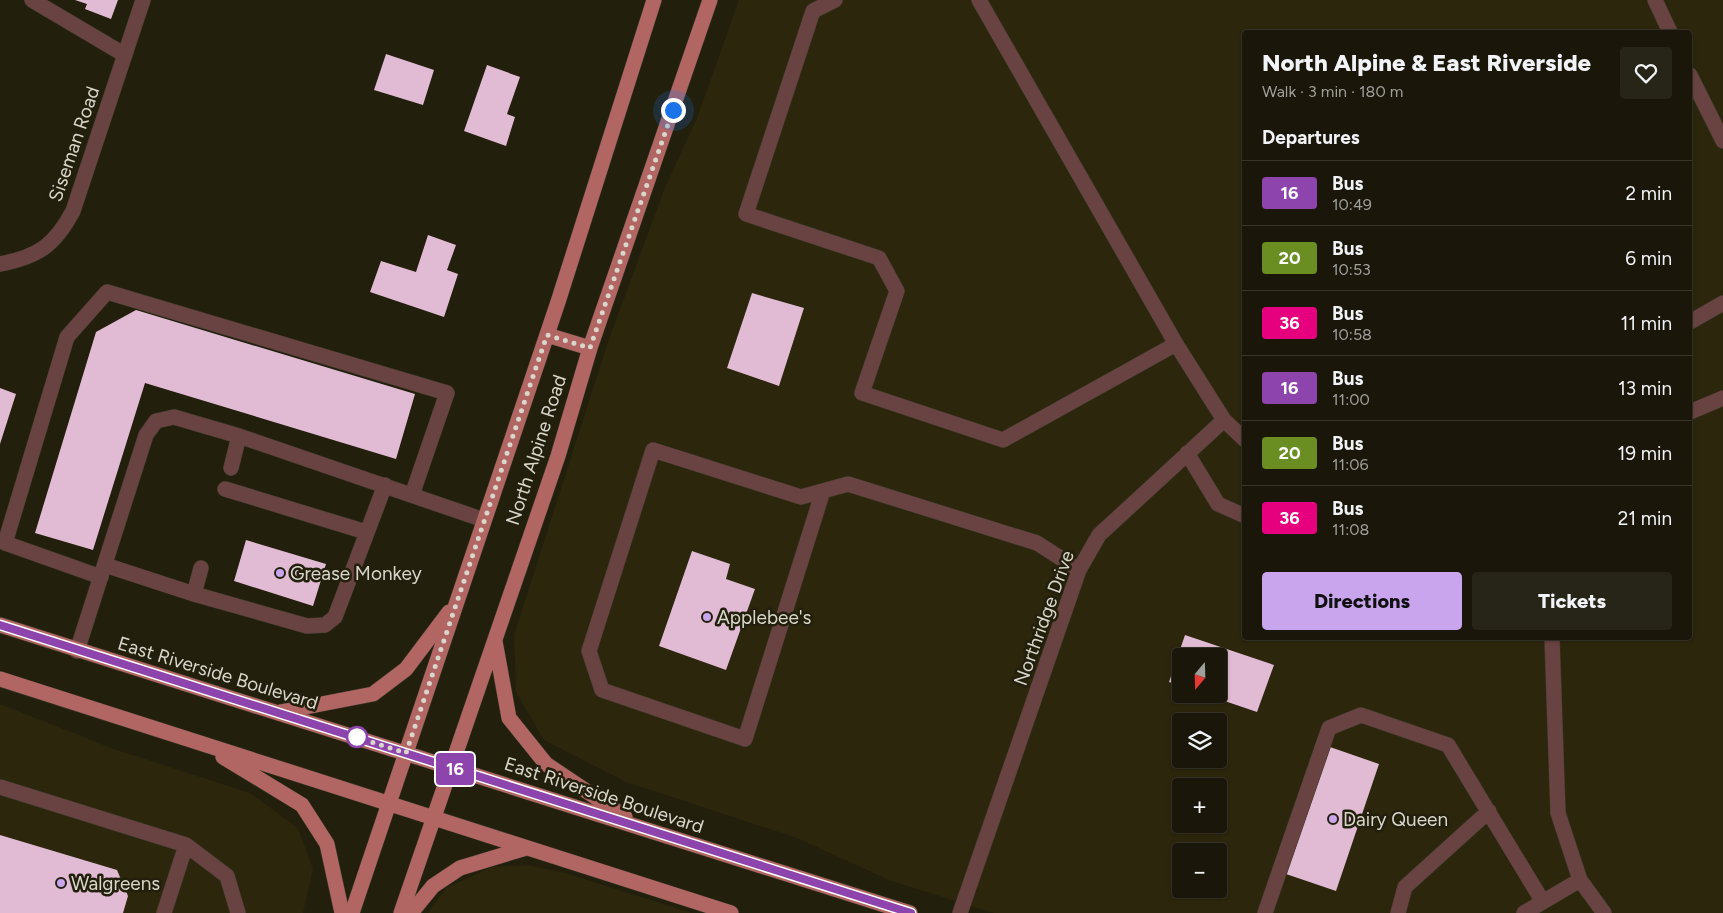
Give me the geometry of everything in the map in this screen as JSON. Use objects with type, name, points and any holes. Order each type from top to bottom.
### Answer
[{"type":"main road","name":"North Alpine Road","points":[[352,913],[547,335],[654,0]]},
{"type":"main road","name":"North Alpine Road","points":[[401,913],[558,456],[590,348],[710,0]]},
{"type":"main road","points":[[547,335],[590,348]]},
{"type":"main road","points":[[279,712],[373,694],[406,669],[457,601]]},
{"type":"main road","name":"East Riverside Boulevard","points":[[0,625],[910,913]]},
{"type":"main road","points":[[494,639],[509,718],[546,764],[638,827]]},
{"type":"main road","points":[[0,679],[731,913]]},
{"type":"main road","points":[[200,743],[302,805],[327,844],[342,913]]},
{"type":"main road","points":[[411,913],[433,886],[460,868],[526,848]]},
{"type":"street","points":[[32,0],[125,55]]},
{"type":"street","name":"Siseman Road","points":[[0,264],[28,258],[40,252],[62,230],[73,211],[143,0]]},
{"type":"street","points":[[834,0],[813,11],[746,214],[879,258],[897,291],[862,393],[1003,440],[1176,344]]},
{"type":"street","points":[[979,0],[1176,344],[1224,420],[1242,437]]},
{"type":"street","points":[[1655,0],[1669,30]]},
{"type":"street","points":[[1692,79],[1723,141]]},
{"type":"street","points":[[385,485],[335,617],[325,625],[307,626],[5,543],[67,337],[107,292],[447,394],[412,495]]},
{"type":"street","points":[[1692,321],[1723,303]]},
{"type":"street","points":[[1692,411],[1723,398]]},
{"type":"street","points":[[77,650],[146,435],[156,421],[174,417],[239,436],[484,520]]},
{"type":"street","name":"Northridge Drive","points":[[960,913],[1079,570],[1099,535],[1224,420]]},
{"type":"street","points":[[231,468],[239,436]]},
{"type":"street","points":[[823,491],[745,739],[602,690],[589,651],[653,450],[801,497],[848,484],[1037,543],[1079,570]]},
{"type":"street","points":[[1187,453],[1218,504],[1242,515]]},
{"type":"street","points":[[225,489],[366,532]]},
{"type":"street","points":[[194,594],[201,568]]},
{"type":"street","points":[[1552,640],[1558,813],[1580,880],[1604,913]]},
{"type":"street","points":[[1265,913],[1329,728],[1361,715],[1448,745],[1543,902]]},
{"type":"street","points":[[0,787],[186,845],[227,876],[238,913]]},
{"type":"street","points":[[1398,913],[1404,887],[1489,811]]},
{"type":"street","points":[[164,913],[186,845]]},
{"type":"street","points":[[1524,913],[1580,880]]},
{"type":"shaded area","points":[[739,0],[1723,0],[1723,913],[994,913],[891,881],[797,838],[626,782],[544,740],[516,692],[514,635],[609,339],[664,190],[697,118]]},
{"type":"shaded area","points":[[0,704],[114,749],[250,793],[298,828],[313,869],[303,913],[0,913]]},
{"type":"shaded area","points":[[527,865],[565,873],[692,913],[428,913],[446,888],[492,867]]},
{"type":"building","points":[[75,0],[118,0],[111,19],[85,9],[87,4]]},
{"type":"building","points":[[386,54],[434,70],[423,105],[374,90]]},
{"type":"building","points":[[487,65],[520,77],[507,114],[515,117],[506,146],[464,131]]},
{"type":"building","points":[[428,235],[456,245],[447,270],[458,274],[444,317],[370,292],[381,261],[416,272]]},
{"type":"building","points":[[752,293],[804,308],[779,386],[727,368]]},
{"type":"building","points":[[136,310],[415,394],[396,459],[145,383],[93,550],[35,533],[96,332]]},
{"type":"building","points":[[0,388],[16,394],[0,444]]},
{"type":"building","name":"Grease Monkey","points":[[246,540],[326,564],[313,606],[234,581]]},
{"type":"building","name":"Applebee's","points":[[692,551],[730,564],[726,579],[755,589],[726,670],[659,646]]},
{"type":"building","points":[[1185,635],[1224,648],[1181,648]]},
{"type":"building","points":[[1228,649],[1274,665],[1257,712],[1228,702]]},
{"type":"building","name":"Dairy Queen","points":[[1330,747],[1379,764],[1336,891],[1286,874]]},
{"type":"building","name":"Walgreens","points":[[0,835],[117,870],[128,896],[123,913],[0,913]]},
{"type":"bus line","name":"16","points":[[0,625],[911,913]]},
{"type":"place","name":"Grease Monkey","points":[[280,573]]},
{"type":"place","name":"Applebee's","points":[[707,617]]},
{"type":"place","name":"Dairy Queen","points":[[1333,819]]},
{"type":"place","name":"Walgreens","points":[[61,883]]},
{"type":"route","points":[[357,737],[352,736],[406,753],[547,335],[590,348],[673,110]]}]
